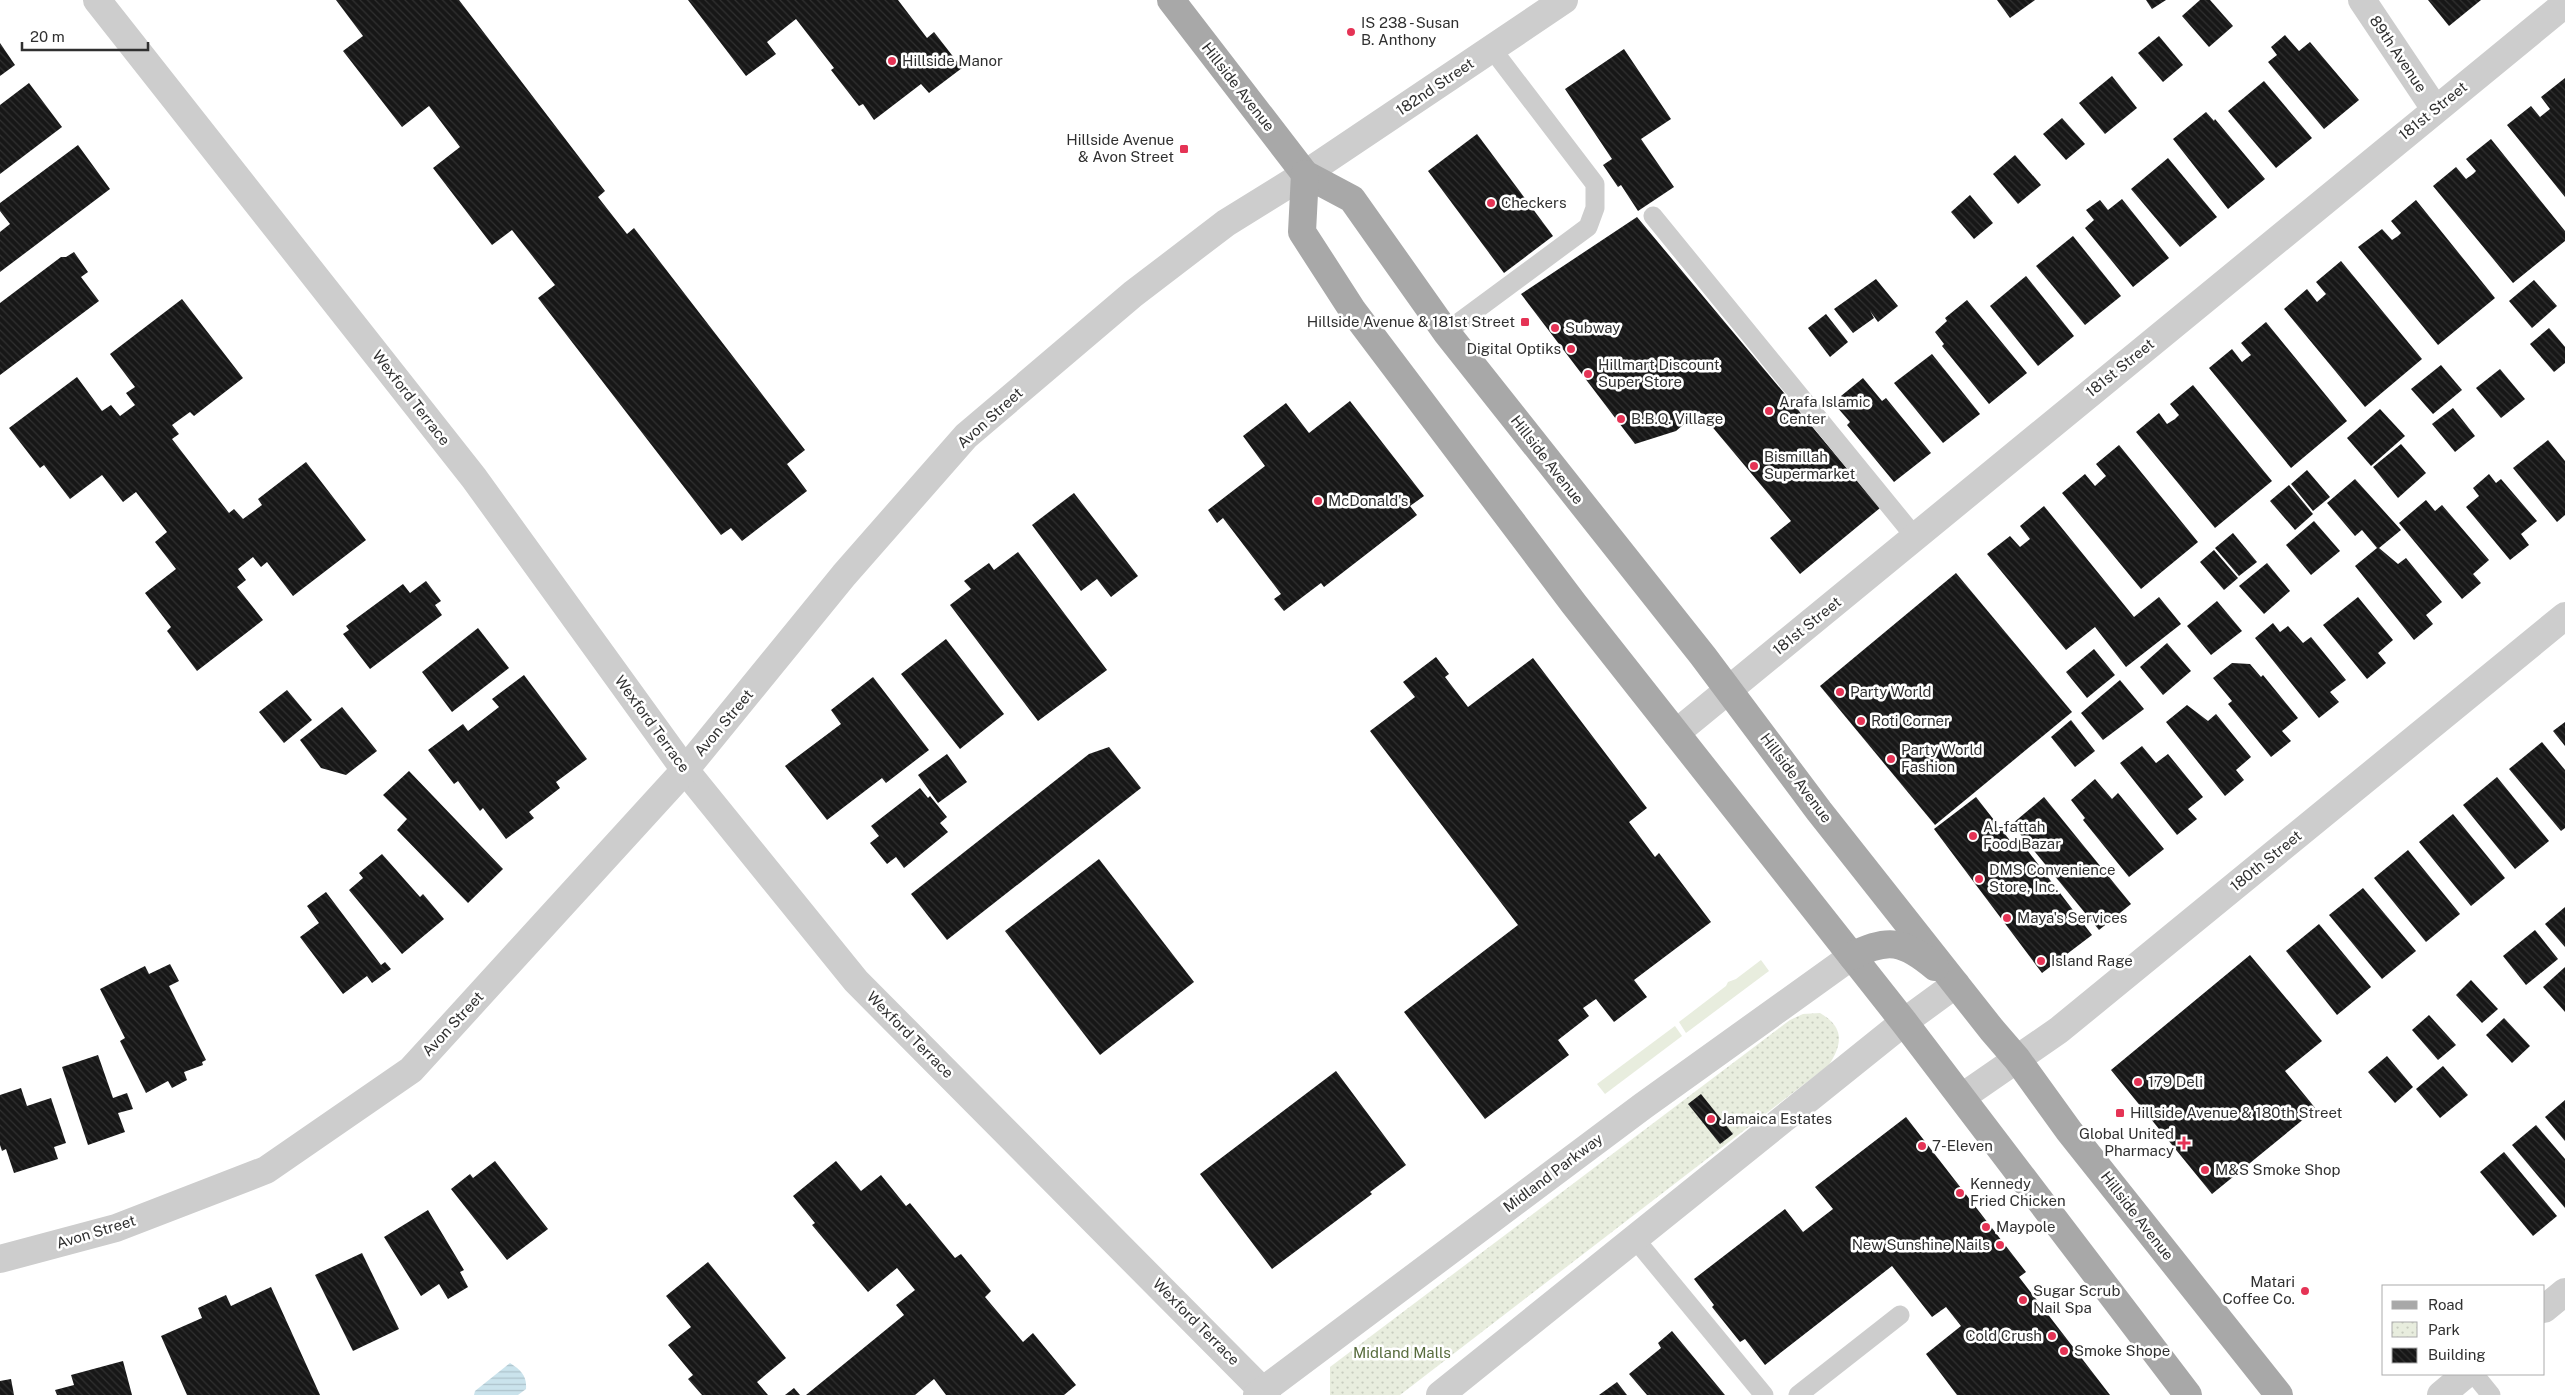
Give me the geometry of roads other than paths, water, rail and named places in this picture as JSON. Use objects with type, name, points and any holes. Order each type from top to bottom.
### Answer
[{"type":"main road","name":"Hillside Avenue","points":[[1171,0],[1305,174],[1352,200],[1446,332],[1729,690],[1819,811],[2017,1058],[2070,1131],[2279,1395]]},
{"type":"main road","points":[[1305,174],[1302,232],[1354,311],[1574,604],[1904,1022],[2188,1395]]},
{"type":"main road","points":[[1852,956],[1872,945],[1891,943],[1923,957],[1956,984]]},
{"type":"street","name":"Wexford Terrace","points":[[97,0],[474,478],[685,770],[856,981],[1262,1394]]},
{"type":"street","name":"182nd Street","points":[[1305,174],[1564,0]]},
{"type":"street","name":"89th Avenue","points":[[2362,0],[2435,109]]},
{"type":"street","name":"181st Street","points":[[1676,734],[2565,4]]},
{"type":"street","name":"Avon Street","points":[[0,1259],[116,1228],[266,1170],[411,1070],[685,770],[844,575],[966,436],[1133,294],[1226,223],[1305,174]]},
{"type":"street","name":"180th Street","points":[[1962,1098],[2059,1030],[2565,616]]},
{"type":"street","name":"Midland Parkway","points":[[1262,1394],[1643,1106],[1852,956]]},
{"type":"street","points":[[1440,1395],[1904,1022],[1956,984]]},
{"type":"street","points":[[2545,1308],[2565,1292]]},
{"type":"street","points":[[2441,1395],[2465,1375]]},
{"type":"lane","points":[[1446,332],[1588,227],[1595,208],[1595,184],[1492,49]]},
{"type":"lane","points":[[1653,216],[1915,538]]},
{"type":"lane","points":[[1635,1238],[1764,1395]]},
{"type":"lane","points":[[1798,1395],[1900,1315]]},
{"type":"lane","points":[[2475,1375],[2491,1395]]},
{"type":"water","points":[[510,1363],[523,1374],[526,1389],[518,1395],[474,1395],[475,1391]]},
{"type":"place","name":"IS 238 - Susan B. Anthony","points":[[1351,32]]},
{"type":"place","name":"Hillside Manor","points":[[892,61]]},
{"type":"place","name":"Hillside Avenue & Avon Street","points":[[1184,149]]},
{"type":"place","name":"Checkers","points":[[1491,203]]},
{"type":"place","name":"Hillside Avenue & 181st Street","points":[[1525,322]]},
{"type":"place","name":"Subway","points":[[1555,328]]},
{"type":"place","name":"Digital Optiks","points":[[1571,349]]},
{"type":"place","name":"Hillmart Discount Super Store","points":[[1588,374]]},
{"type":"place","name":"Arafa Islamic Center","points":[[1769,411]]},
{"type":"place","name":"B.B.Q. Village","points":[[1621,419]]},
{"type":"place","name":"Bismillah Supermarket","points":[[1754,466]]},
{"type":"place","name":"McDonald's","points":[[1318,501]]},
{"type":"place","name":"Party World","points":[[1840,692]]},
{"type":"place","name":"Roti Corner","points":[[1861,721]]},
{"type":"place","name":"Party World Fashion","points":[[1891,759]]},
{"type":"place","name":"Al-fattah Food Bazar","points":[[1973,836]]},
{"type":"place","name":"DMS Convenience Store, Inc.","points":[[1979,879]]},
{"type":"place","name":"Maya's Services","points":[[2007,918]]},
{"type":"place","name":"Island Rage","points":[[2041,961]]},
{"type":"place","name":"179 Deli","points":[[2138,1082]]},
{"type":"place","name":"Hillside Avenue & 180th Street","points":[[2120,1113]]},
{"type":"place","name":"Jamaica Estates","points":[[1711,1119]]},
{"type":"place","name":"Global United Pharmacy","points":[[2184,1143]]},
{"type":"place","name":"7-Eleven","points":[[1922,1146]]},
{"type":"place","name":"M&S Smoke Shop","points":[[2205,1170]]},
{"type":"place","name":"Kennedy Fried Chicken","points":[[1960,1193]]},
{"type":"place","name":"Maypole","points":[[1986,1227]]},
{"type":"place","name":"New Sunshine Nails","points":[[2000,1245]]},
{"type":"place","name":"Matari Coffee Co.","points":[[2305,1291]]},
{"type":"place","name":"Sugar Scrub Nail Spa","points":[[2023,1300]]},
{"type":"place","name":"Cold Crush","points":[[2052,1336]]},
{"type":"place","name":"Smoke Shope","points":[[2064,1351]]},
{"type":"park label","name":"Midland Malls","points":[[1402,1353]]}]
